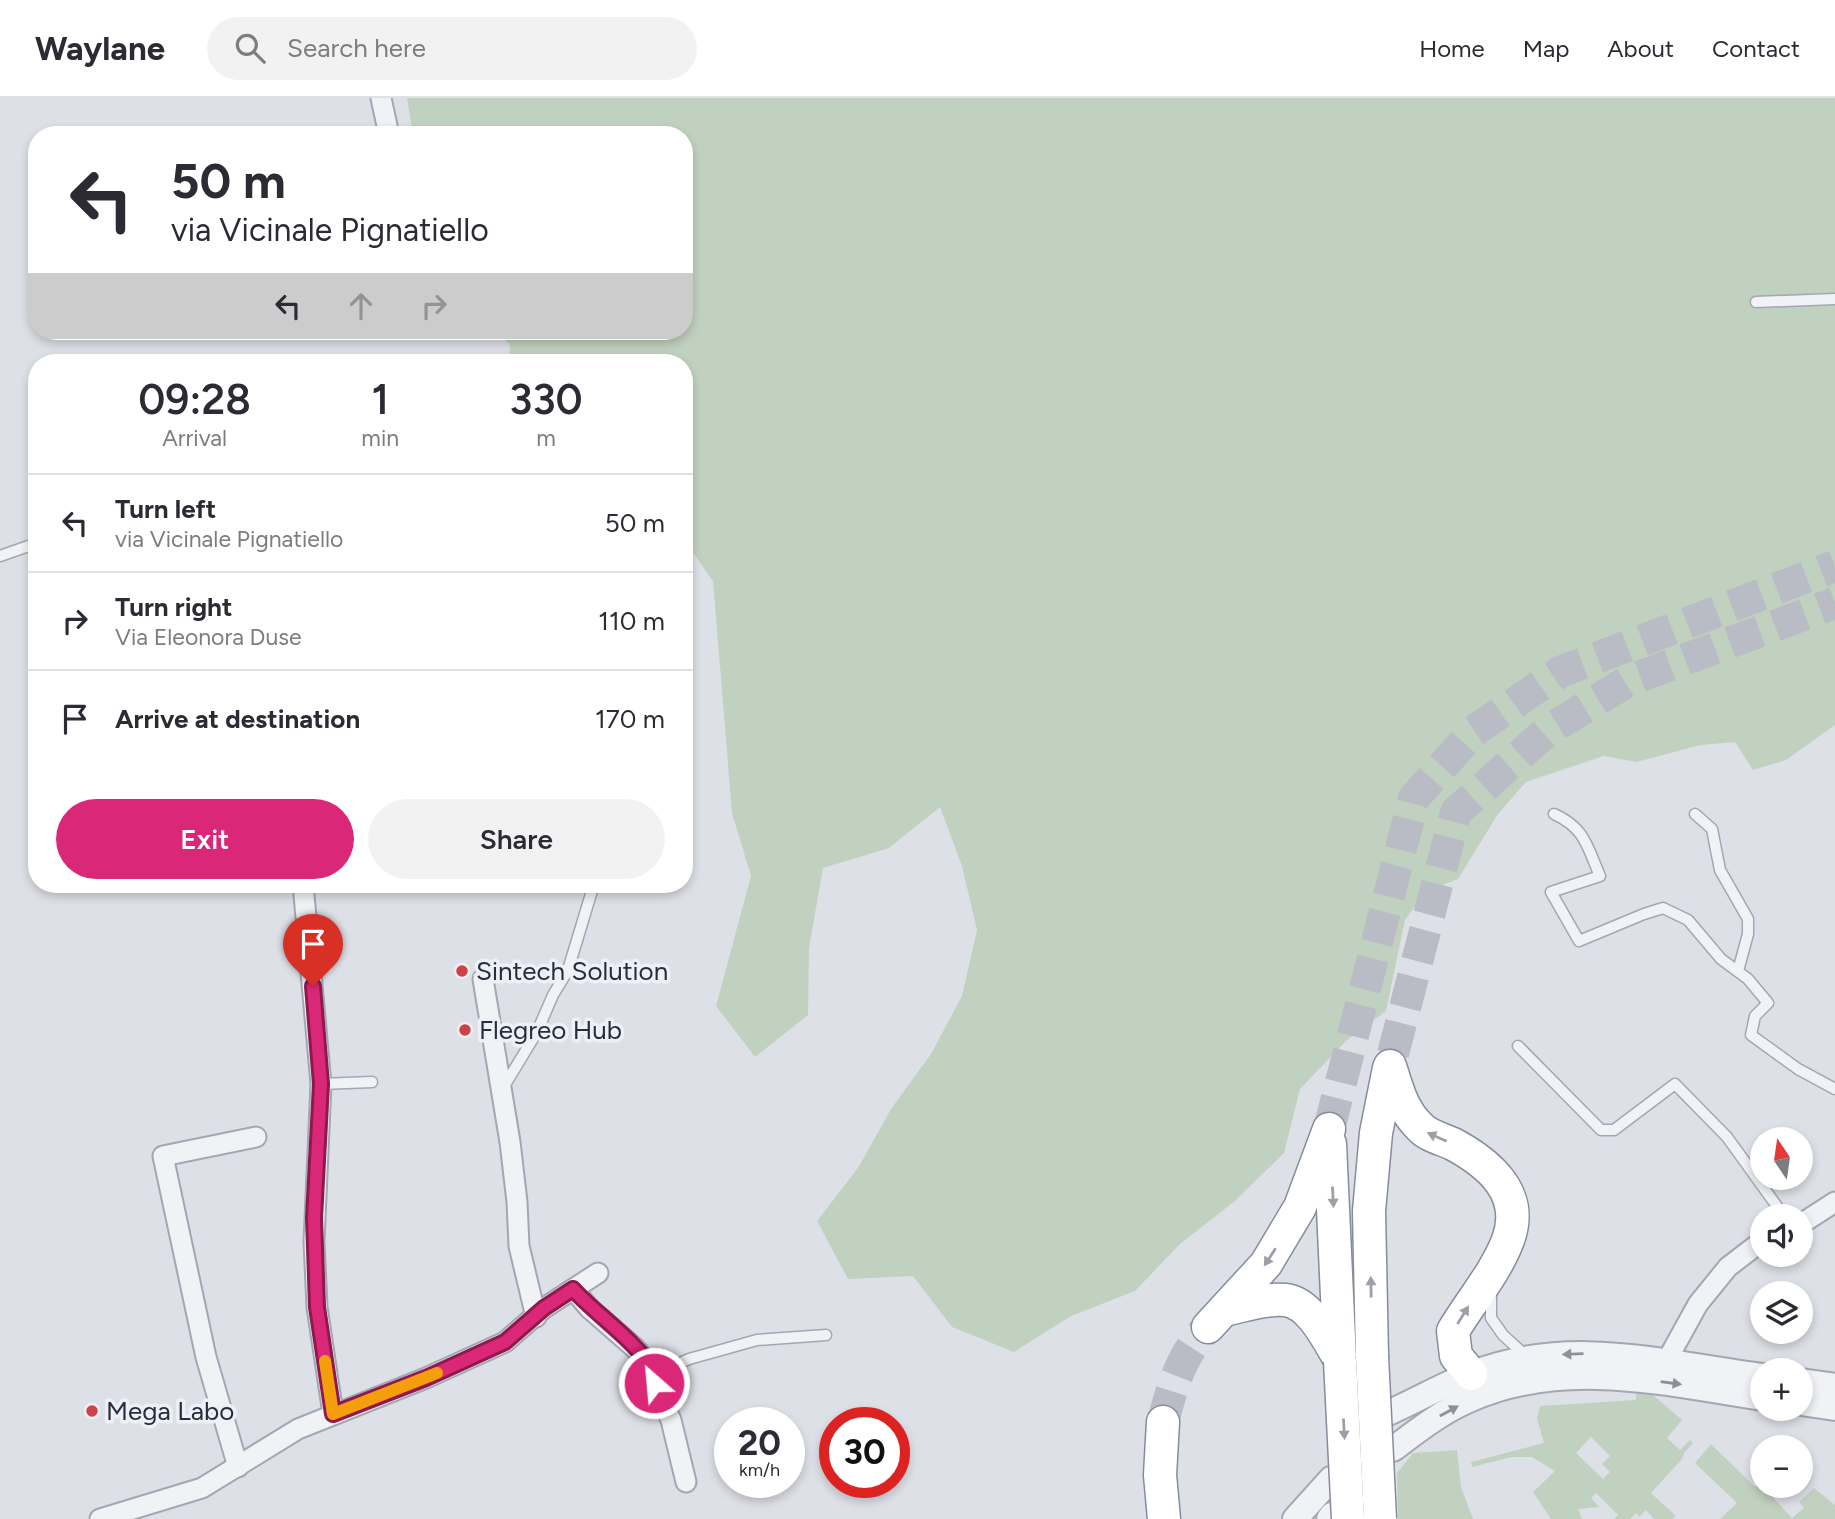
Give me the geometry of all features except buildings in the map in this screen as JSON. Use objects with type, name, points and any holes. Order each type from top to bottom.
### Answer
[{"type":"highway","points":[[1380,1519],[1372,1356],[1369,1211],[1376,1133],[1391,1060],[1401,1101],[1409,1116],[1422,1130],[1473,1156],[1501,1180],[1513,1214],[1508,1239],[1495,1267],[1452,1331],[1456,1356],[1471,1374]]},
{"type":"highway","points":[[1336,1518],[1340,1361],[1329,1129],[1300,1207],[1266,1264],[1216,1319],[1262,1301],[1287,1300],[1311,1315],[1340,1361]]},
{"type":"highway","points":[[1163,1422],[1160,1475],[1164,1519]]},
{"type":"highway","points":[[1160,1475],[1175,1519]]},
{"type":"street","points":[[381,98],[387,126]]},
{"type":"street","points":[[304,893],[321,1084],[314,1241],[317,1307],[333,1414]]},
{"type":"street","points":[[483,979],[513,1166],[519,1246],[536,1317]]},
{"type":"street","points":[[238,1467],[206,1357],[163,1156],[256,1137]]},
{"type":"street","points":[[1813,1216],[1835,1202]]},
{"type":"street","points":[[1667,1360],[1699,1304],[1728,1267],[1750,1250]]},
{"type":"street","points":[[100,1519],[202,1488],[298,1429],[426,1378],[505,1342],[544,1308],[598,1273]]},
{"type":"street","points":[[573,1289],[589,1308],[636,1349],[650,1366],[671,1420],[686,1482]]},
{"type":"street","points":[[1388,1413],[1471,1374],[1529,1359],[1572,1353],[1628,1355],[1750,1374]]},
{"type":"street","points":[[1393,1449],[1431,1421],[1469,1400],[1541,1380],[1581,1376],[1630,1378],[1750,1396]]},
{"type":"street","points":[[1813,1383],[1835,1386]]},
{"type":"street","points":[[1813,1405],[1835,1408]]},
{"type":"street","points":[[1295,1519],[1331,1479]]},
{"type":"lane","points":[[1756,302],[1835,299]]},
{"type":"lane","points":[[0,556],[28,546]]},
{"type":"lane","points":[[1554,814],[1573,822],[1584,837],[1600,876],[1551,892],[1578,942],[1663,908],[1688,919],[1721,959],[1748,979],[1768,1003],[1755,1016],[1751,1035],[1798,1069],[1835,1089]]},
{"type":"lane","points":[[1695,814],[1712,829],[1720,870],[1748,919],[1748,934],[1738,971]]},
{"type":"lane","points":[[501,1091],[537,1032],[553,995],[568,971],[591,893]]},
{"type":"lane","points":[[1518,1046],[1601,1130],[1614,1130],[1675,1084],[1727,1137],[1775,1204]]},
{"type":"lane","points":[[321,1084],[372,1082]]},
{"type":"lane","points":[[1491,1298],[1491,1318],[1503,1335],[1529,1359]]},
{"type":"lane","points":[[652,1376],[689,1359],[757,1340],[826,1335]]},
{"type":"green space","points":[[407,98],[1835,98],[1835,725],[1786,760],[1753,770],[1735,742],[1701,745],[1636,762],[1604,756],[1526,782],[1498,814],[1458,879],[1425,892],[1405,920],[1386,1011],[1346,1041],[1300,1089],[1284,1153],[1235,1201],[1180,1244],[1135,1291],[1071,1316],[1014,1352],[952,1327],[913,1276],[848,1279],[817,1221],[858,1168],[891,1109],[931,1054],[962,996],[977,930],[962,866],[940,807],[889,848],[823,868],[809,948],[808,1015],[755,1057],[716,1006],[751,876],[732,813],[713,581],[693,553],[693,354],[510,354],[510,346],[506,340],[693,340],[693,126],[412,126]]},
{"type":"green space","points":[[1636,1393],[1653,1395],[1682,1420],[1667,1438],[1680,1450],[1690,1440],[1693,1443],[1651,1493],[1676,1516],[1672,1519],[1654,1519],[1646,1510],[1639,1517],[1636,1513],[1630,1519],[1614,1519],[1618,1515],[1596,1493],[1591,1498],[1599,1507],[1578,1509],[1582,1519],[1551,1519],[1533,1492],[1555,1471],[1532,1457],[1511,1457],[1472,1467],[1471,1462],[1544,1443],[1537,1418],[1540,1406],[1636,1400]],"holes":[[[1591,1437],[1610,1456],[1602,1464],[1610,1472],[1603,1479],[1576,1453]]]},
{"type":"green space","points":[[1711,1444],[1750,1482],[1750,1498],[1774,1498],[1792,1518],[1804,1508],[1799,1502],[1803,1498],[1813,1498],[1814,1488],[1835,1505],[1835,1519],[1720,1519],[1737,1503],[1695,1463]]},
{"type":"green space","points":[[1457,1450],[1461,1487],[1473,1519],[1398,1519],[1397,1473],[1413,1453]]},
{"type":"tunnel","points":[[1329,1129],[1414,798],[1474,731],[1560,672],[1835,566]]},
{"type":"tunnel","points":[[1393,1054],[1456,812],[1547,731],[1628,681],[1835,603]]},
{"type":"tunnel","points":[[1163,1422],[1179,1371],[1191,1348],[1208,1327]]},
{"type":"slow traffic","points":[[325,1361],[333,1414],[437,1373]]},
{"type":"place","name":"Sintech Solution","points":[[462,971]]},
{"type":"place","name":"Flegreo Hub","points":[[465,1030]]},
{"type":"place","name":"Mega Labo","points":[[92,1411]]},
{"type":"route","points":[[313,986],[321,1084],[314,1218],[317,1307],[333,1414],[426,1378],[505,1342],[544,1308],[573,1289],[589,1308],[636,1349],[650,1366],[654,1383]]}]
